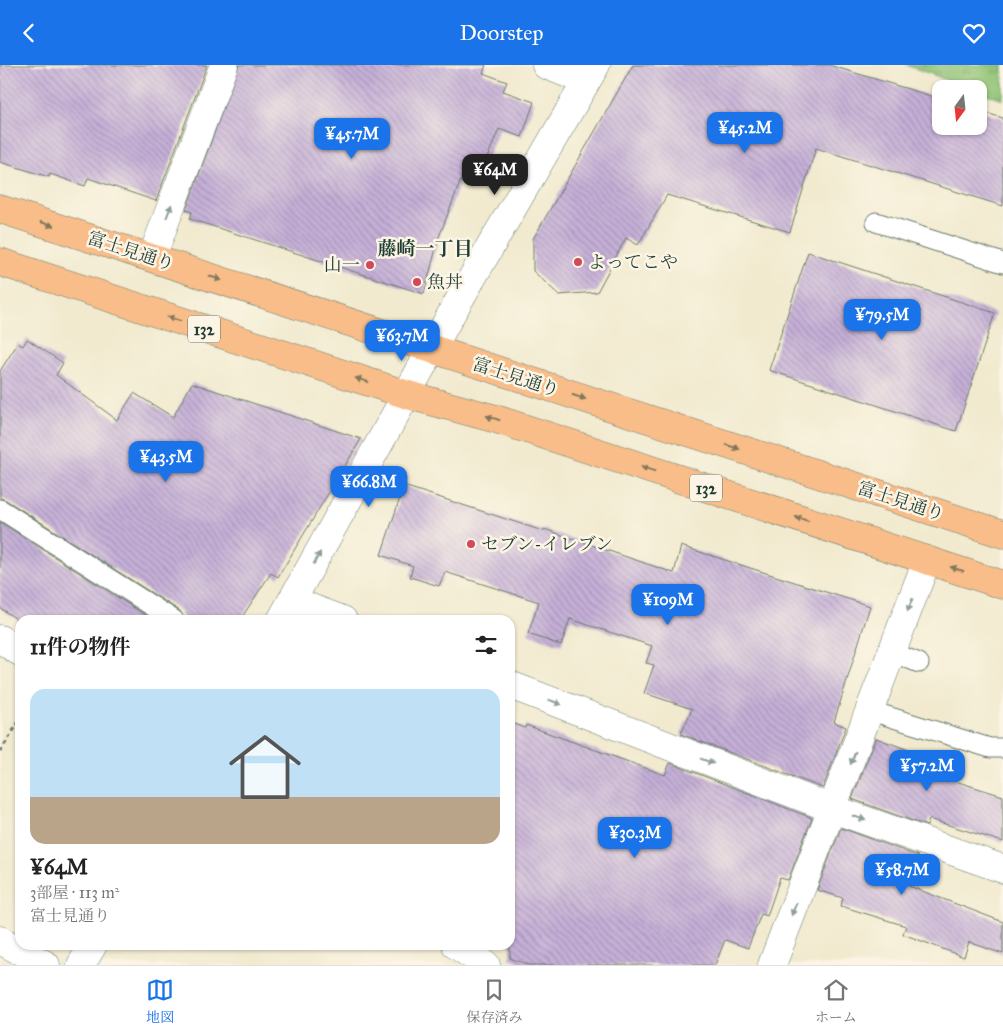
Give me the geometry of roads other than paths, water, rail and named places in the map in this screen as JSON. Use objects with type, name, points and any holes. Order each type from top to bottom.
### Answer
[{"type":"highway","name":"富士見通り","points":[[0,209],[1003,534]]},
{"type":"highway","name":"132","points":[[0,263],[408,395],[496,419],[1003,585]]},
{"type":"street","points":[[152,257],[224,65]]},
{"type":"street","points":[[315,615],[287,610],[433,349],[591,73],[546,65]]},
{"type":"street","points":[[772,965],[833,809],[926,559]]},
{"type":"street","points":[[0,639],[15,649]]},
{"type":"street","points":[[515,687],[833,809],[1003,869]]},
{"type":"street","points":[[0,940],[15,948]]},
{"type":"street","points":[[18,950],[46,965]]},
{"type":"street","points":[[81,965],[90,950]]},
{"type":"street","points":[[464,950],[486,965]]},
{"type":"lane","points":[[876,222],[1003,263]]},
{"type":"lane","points":[[0,509],[166,615]]},
{"type":"lane","points":[[892,652],[919,663]]},
{"type":"lane","points":[[870,711],[990,748],[1003,747]]},
{"type":"place","name":"よってこや","points":[[578,262]]},
{"type":"place","name":"山一","points":[[370,265]]},
{"type":"place","name":"魚丼","points":[[417,282]]},
{"type":"place","name":"セブン-イレブン","points":[[471,544]]},
{"type":"district","name":"藤崎一丁目","points":[[425,248]]}]
